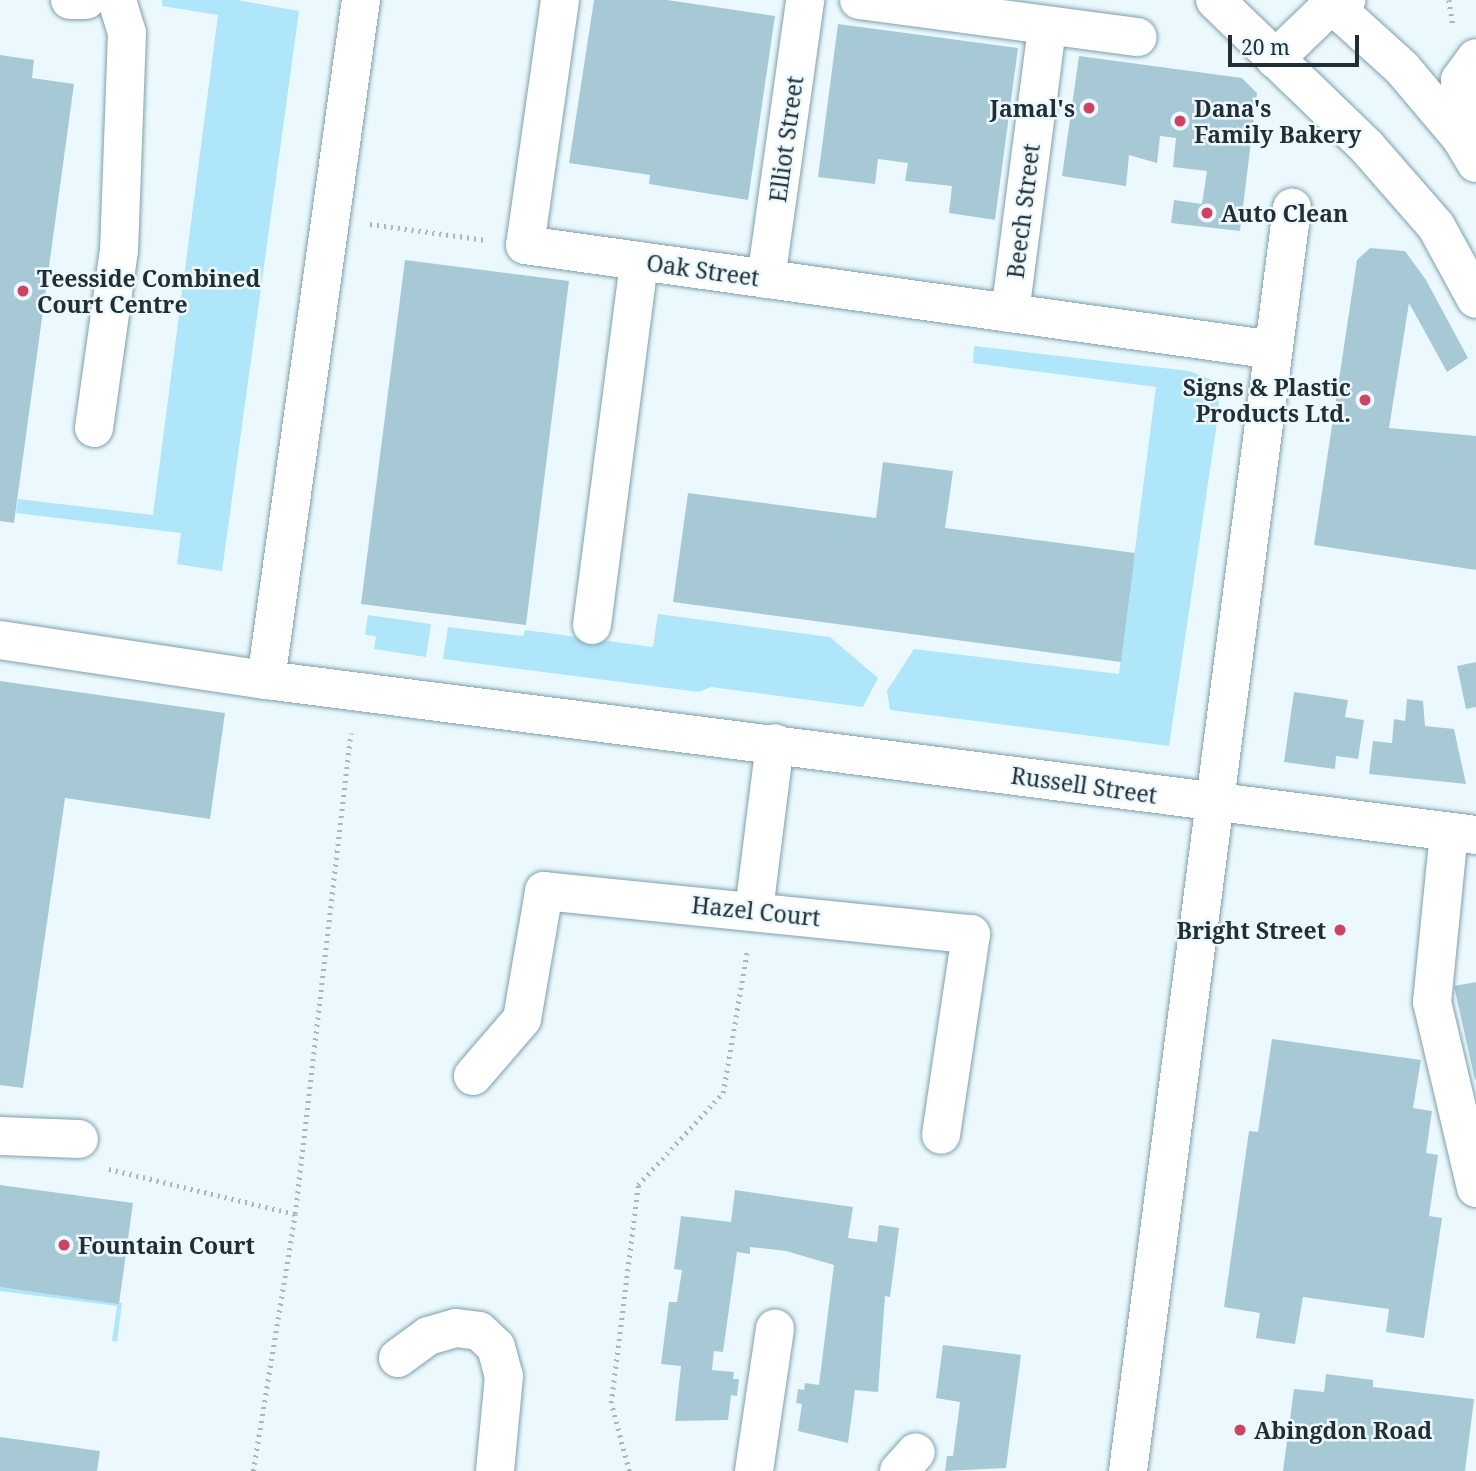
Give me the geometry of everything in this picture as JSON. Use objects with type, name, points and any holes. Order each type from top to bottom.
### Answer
[{"type":"street","points":[[70,0],[86,0]]},
{"type":"street","points":[[94,428],[119,251],[127,33],[117,0]]},
{"type":"street","points":[[265,680],[361,0]]},
{"type":"street","points":[[525,245],[560,0]]},
{"type":"street","name":"Elliot Street","points":[[766,279],[805,0]]},
{"type":"street","points":[[859,0],[1138,37]]},
{"type":"street","points":[[1215,0],[1367,146],[1436,226],[1476,299]]},
{"type":"street","points":[[1275,59],[1335,1],[1402,68],[1469,150]]},
{"type":"street","name":"Beech Street","points":[[1010,313],[1047,27]]},
{"type":"street","points":[[1469,150],[1460,80],[1476,58]]},
{"type":"street","points":[[1128,1471],[1292,208]]},
{"type":"street","name":"Oak Street","points":[[525,245],[1274,350]]},
{"type":"street","points":[[592,625],[639,261]]},
{"type":"street","name":"Russell Street","points":[[0,640],[265,680],[775,743],[1462,834]]},
{"type":"street","points":[[754,910],[775,743]]},
{"type":"street","points":[[1462,834],[1432,1002],[1476,1188]]},
{"type":"street","name":"Hazel Court","points":[[473,1076],[522,1019],[544,891],[754,910],[971,934],[941,1135]]},
{"type":"street","points":[[0,1136],[79,1139]]},
{"type":"street","points":[[398,1358],[428,1336],[467,1328],[479,1331],[496,1347],[504,1376],[495,1471]]},
{"type":"street","points":[[754,1471],[775,1329]]},
{"type":"path","points":[[331,219],[525,245]]},
{"type":"path","points":[[253,1471],[295,1214],[357,690]]},
{"type":"path","points":[[629,1471],[611,1403],[638,1185],[723,1093],[754,910]]},
{"type":"path","points":[[107,1169],[295,1214]]},
{"type":"shaded area","points":[[162,0],[237,0],[299,11],[222,571],[177,564],[181,533],[16,513],[18,499],[153,515],[218,15],[162,6]]},
{"type":"shaded area","points":[[974,346],[1189,371],[1217,382],[1219,409],[1169,746],[890,710],[887,691],[914,649],[1119,674],[1156,387],[973,363]]},
{"type":"shaded area","points":[[658,614],[830,637],[878,678],[863,707],[711,687],[699,692],[443,659],[448,627],[523,636],[525,630],[653,647]]},
{"type":"shaded area","points":[[368,615],[431,624],[426,657],[374,649],[376,636],[365,635]]},
{"type":"shaded area","points":[[0,1287],[122,1303],[117,1342],[112,1341],[117,1306],[0,1291]]},
{"type":"building","points":[[594,0],[667,0],[775,16],[748,200],[649,184],[650,175],[569,163]]},
{"type":"building","points":[[838,24],[1018,48],[995,220],[949,213],[952,186],[905,181],[908,163],[878,159],[875,184],[818,177]]},
{"type":"building","name":"Teesside Combined Court Centre","points":[[0,55],[34,60],[32,78],[74,84],[14,523],[0,521]]},
{"type":"building","points":[[1079,56],[1242,78],[1257,93],[1240,231],[1171,223],[1174,200],[1202,204],[1207,171],[1173,167],[1176,138],[1160,136],[1157,163],[1129,155],[1126,186],[1062,176]]},
{"type":"building","name":"Signs & Plastic Products Ltd.","points":[[1370,248],[1405,251],[1426,280],[1468,358],[1447,372],[1409,303],[1389,428],[1476,436],[1476,570],[1314,545],[1357,260]]},
{"type":"building","points":[[405,260],[569,281],[526,625],[361,604]]},
{"type":"building","points":[[883,462],[953,471],[945,528],[1135,553],[1121,662],[673,602],[688,493],[876,518]]},
{"type":"building","points":[[1476,662],[1476,707],[1466,709],[1457,666]]},
{"type":"building","points":[[0,681],[225,713],[210,819],[65,798],[23,1088],[0,1085]]},
{"type":"building","points":[[1294,692],[1348,700],[1345,717],[1364,720],[1358,759],[1336,756],[1335,769],[1284,762]]},
{"type":"building","points":[[1407,699],[1423,701],[1425,726],[1454,729],[1466,784],[1369,774],[1373,741],[1392,743],[1394,719],[1405,721]]},
{"type":"building","points":[[1476,982],[1476,1079],[1475,1080],[1454,986]]},
{"type":"building","points":[[1272,1039],[1421,1060],[1413,1108],[1432,1111],[1426,1153],[1438,1155],[1429,1216],[1442,1218],[1424,1338],[1386,1332],[1389,1309],[1303,1297],[1295,1344],[1256,1338],[1260,1313],[1224,1307],[1249,1131],[1258,1132]]},
{"type":"building","name":"Fountain Court","points":[[0,1185],[133,1203],[119,1304],[0,1287]]},
{"type":"building","points":[[735,1190],[853,1207],[848,1238],[877,1242],[879,1225],[899,1228],[890,1297],[885,1296],[878,1392],[855,1390],[848,1443],[798,1431],[802,1404],[796,1403],[798,1389],[804,1390],[805,1383],[819,1385],[834,1265],[786,1251],[750,1247],[750,1254],[737,1252],[723,1352],[714,1351],[712,1370],[734,1372],[733,1379],[739,1379],[737,1396],[731,1395],[728,1420],[675,1421],[681,1366],[661,1364],[669,1302],[677,1302],[682,1270],[674,1269],[681,1216],[731,1222]]},
{"type":"building","points":[[943,1345],[1021,1355],[1006,1468],[945,1471],[947,1456],[953,1456],[960,1402],[936,1398]]},
{"type":"building","points":[[1326,1374],[1373,1380],[1373,1387],[1474,1399],[1465,1471],[1283,1471],[1294,1389],[1324,1392]]},
{"type":"building","points":[[0,1437],[100,1451],[97,1471],[0,1471]]},
{"type":"place","name":"Jamal's","points":[[1089,108]]},
{"type":"place","name":"Dana's Family Bakery","points":[[1180,121]]},
{"type":"place","name":"Auto Clean","points":[[1207,213]]},
{"type":"place","name":"Teesside Combined Court Centre","points":[[23,291]]},
{"type":"place","name":"Signs & Plastic Products Ltd.","points":[[1365,400]]},
{"type":"place","name":"Bright Street","points":[[1340,930]]},
{"type":"place","name":"Fountain Court","points":[[64,1245]]},
{"type":"place","name":"Abingdon Road","points":[[1240,1430]]}]
